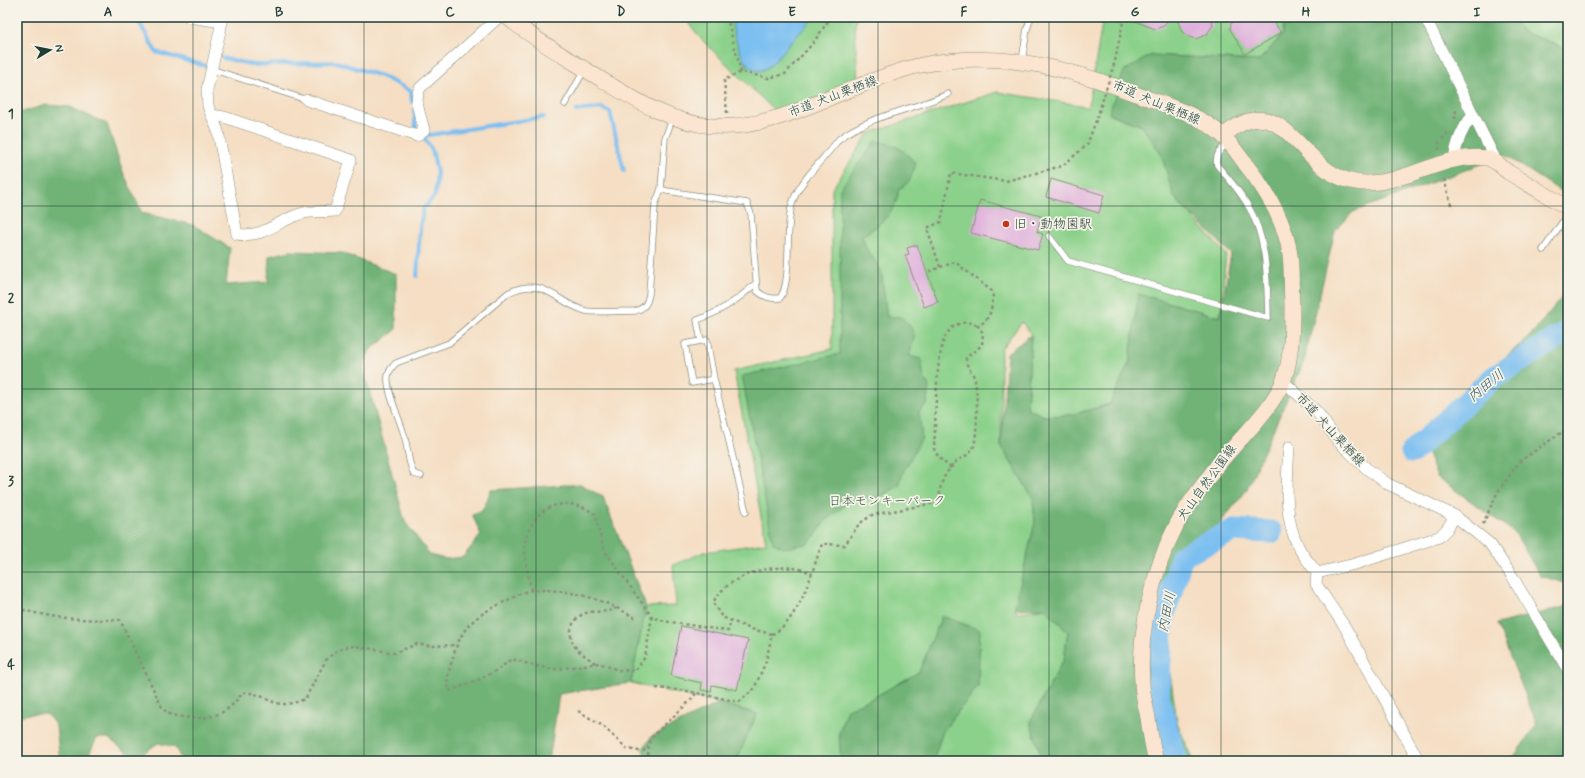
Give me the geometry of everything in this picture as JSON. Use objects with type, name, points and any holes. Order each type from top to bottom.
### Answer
[{"type":"street","points":[[189,17],[223,20],[207,90],[208,106],[211,114],[218,131],[237,234],[248,236],[271,228],[303,213],[335,211],[351,160],[224,117],[211,114]]},
{"type":"street","points":[[307,100],[417,136],[424,130],[416,95],[420,88],[499,17]]},
{"type":"street","name":"市道 犬山栗栖線","points":[[507,17],[528,34],[585,69],[667,115],[694,123],[711,126],[757,123],[779,118],[863,84],[922,65],[967,60],[1022,61],[1099,80],[1180,111],[1205,123],[1226,139],[1266,191],[1285,233],[1290,255],[1292,324],[1289,358],[1283,380],[1317,412],[1338,441],[1366,468],[1388,484],[1454,516],[1475,530],[1490,544],[1512,576],[1568,670]]},
{"type":"street","points":[[1425,17],[1496,161],[1507,171],[1568,208]]},
{"type":"street","points":[[1454,160],[1456,148],[1468,120],[1473,115]]},
{"type":"street","points":[[1226,139],[1237,124],[1253,120],[1266,119],[1280,126],[1322,166],[1343,179],[1361,184],[1386,182],[1454,160],[1468,157],[1485,158],[1496,161]]},
{"type":"street","name":"犬山自然公園線","points":[[1156,761],[1153,751],[1142,682],[1143,635],[1155,576],[1176,526],[1200,488],[1229,451],[1272,401],[1283,380]]},
{"type":"street","points":[[1289,447],[1288,504],[1292,530],[1299,548],[1317,573],[1316,584],[1346,627],[1419,761]]},
{"type":"street","points":[[1317,573],[1355,564],[1439,537],[1447,529],[1454,516]]},
{"type":"lane","points":[[1022,61],[1027,29],[1031,17]]},
{"type":"lane","points":[[211,69],[307,100]]},
{"type":"lane","points":[[565,104],[585,69]]},
{"type":"lane","points":[[661,189],[747,203],[751,214],[756,291],[763,296],[772,299],[780,298],[784,293],[789,223],[793,201],[800,187],[839,139],[855,129],[886,115],[929,102],[948,94]]},
{"type":"lane","points":[[421,476],[414,474],[411,468],[405,437],[390,387],[388,376],[390,369],[396,363],[449,343],[508,293],[518,288],[536,287],[544,289],[580,309],[589,312],[635,311],[642,309],[647,304],[655,205],[661,189],[667,115]]},
{"type":"lane","points":[[1049,236],[1068,261],[1268,318],[1266,260],[1263,242],[1257,224],[1248,204],[1217,165],[1216,158],[1218,152],[1226,139]]},
{"type":"lane","points":[[1543,250],[1568,214]]},
{"type":"lane","points":[[701,340],[697,320],[709,316],[747,292],[755,284]]},
{"type":"lane","points":[[714,379],[692,382],[685,344],[707,340],[714,379],[746,512]]},
{"type":"path","points":[[727,17],[741,72]]},
{"type":"path","points":[[727,118],[724,80],[741,72],[768,78],[785,74],[813,43],[831,17]]},
{"type":"path","points":[[940,267],[927,228],[941,222],[951,173],[1006,181],[1062,166],[1087,145],[1115,61],[1124,17]]},
{"type":"path","points":[[1454,123],[1457,104]]},
{"type":"path","points":[[1439,150],[1439,142],[1451,128]]},
{"type":"path","points":[[1444,179],[1452,208]]},
{"type":"path","points":[[927,272],[955,262],[993,292],[992,307],[987,321],[978,326]]},
{"type":"path","points":[[811,573],[797,569],[784,569],[744,575],[717,594],[713,603],[722,617],[751,629],[772,634],[780,630],[792,616],[811,573],[822,544],[845,544],[859,524],[872,515],[940,502],[939,492],[944,476],[974,448],[977,434],[974,378],[966,364],[966,358],[982,345],[983,333],[978,326],[966,322],[956,324],[948,332],[942,347],[934,449],[939,458],[951,468]]},
{"type":"path","points":[[1475,530],[1483,523],[1497,493],[1520,461],[1568,428]]},
{"type":"path","points":[[531,590],[525,551],[526,538],[530,529],[538,516],[546,510],[563,503],[575,504],[586,507],[595,514],[603,546],[607,554],[652,617],[664,621],[728,631],[731,621]]},
{"type":"path","points":[[635,618],[616,608],[584,596],[558,591],[531,590],[491,608],[470,623],[456,645],[446,680],[449,691],[468,685],[499,670],[510,660],[518,660],[534,666],[558,669],[599,663],[618,670],[635,671],[645,657],[652,617]]},
{"type":"path","points":[[17,608],[66,619],[120,620],[162,706],[167,713],[185,717],[213,717],[229,708],[244,692],[254,693],[272,703],[281,705],[294,704],[305,700],[326,660],[334,652],[346,647],[355,646],[394,653],[417,644],[432,646],[456,645]]},
{"type":"path","points":[[596,664],[581,653],[573,643],[571,630],[572,624],[580,616],[587,613],[612,611],[616,608]]},
{"type":"path","points":[[656,688],[696,692],[739,702],[754,689],[766,661],[772,634]]},
{"type":"path","points":[[648,761],[648,750],[651,738],[692,699],[696,692]]},
{"type":"path","points":[[578,711],[603,726],[627,749],[639,751],[648,750]]},
{"type":"green space","points":[[684,17],[857,17],[855,26],[858,83],[777,113],[702,40]]},
{"type":"green space","name":"日本モンキーパーク","points":[[1103,17],[1284,17],[1283,34],[1259,61],[1151,55],[1109,114],[1142,126],[1161,153],[1174,197],[1226,254],[1220,317],[1139,294],[1130,361],[1110,404],[1071,415],[1044,416],[1027,408],[1031,335],[1022,322],[1001,349],[1001,446],[1033,498],[1035,522],[1016,613],[1045,608],[1068,631],[1064,659],[1030,722],[1043,761],[933,761],[943,731],[978,686],[942,616],[919,672],[869,700],[847,709],[839,733],[841,761],[736,761],[757,714],[719,703],[631,683],[646,607],[676,606],[673,565],[704,552],[766,543],[734,371],[832,349],[832,189],[869,133],[997,92],[1080,105],[1088,108]]},
{"type":"green space","points":[[1284,17],[1511,17],[1523,32],[1568,49],[1568,196],[1505,155],[1353,212],[1335,231],[1304,361],[1246,491],[1177,576],[1163,624],[1177,722],[1193,761],[1043,761],[1030,722],[1064,659],[1068,632],[1045,608],[1014,609],[1035,522],[1033,498],[1001,446],[1007,353],[1031,335],[1027,408],[1044,416],[1071,415],[1110,404],[1130,361],[1138,294],[1220,317],[1231,254],[1174,197],[1161,153],[1142,126],[1109,113],[1124,71],[1151,55],[1259,61],[1283,34]]},
{"type":"green space","points":[[1511,17],[1568,17],[1568,49],[1523,32]]},
{"type":"green space","points":[[45,105],[70,107],[107,124],[123,172],[142,213],[193,225],[230,248],[226,285],[268,282],[269,256],[290,251],[342,253],[396,274],[396,330],[370,350],[363,367],[405,522],[430,555],[445,559],[463,557],[481,535],[472,514],[483,510],[491,490],[580,484],[603,497],[646,607],[631,683],[559,694],[549,761],[182,761],[175,747],[158,743],[142,754],[128,753],[108,738],[97,738],[90,752],[89,761],[60,761],[56,726],[47,714],[17,716],[17,117],[20,113]]},
{"type":"green space","points":[[875,141],[889,144],[902,150],[916,164],[909,182],[898,190],[895,205],[891,211],[881,223],[862,236],[866,248],[881,270],[887,317],[901,317],[913,331],[914,339],[909,356],[921,359],[924,378],[929,386],[927,404],[919,412],[922,438],[903,472],[899,486],[877,498],[858,498],[847,504],[825,521],[816,535],[807,544],[784,548],[773,543],[742,376],[840,354],[840,189]]},
{"type":"green space","points":[[1568,290],[1568,584],[1540,576],[1515,533],[1437,477],[1419,432],[1530,336]]},
{"type":"green space","points":[[1568,606],[1568,761],[1511,761],[1537,724],[1497,624]]},
{"type":"green space","points":[[942,616],[980,630],[978,686],[943,731],[933,761],[841,761],[839,733],[847,709],[869,700],[919,672]]},
{"type":"green space","points":[[719,703],[757,714],[736,761],[646,761],[643,749],[651,737]]},
{"type":"water","points":[[731,17],[814,17],[772,64],[763,70],[755,70],[748,65],[742,57],[738,47]]},
{"type":"building","points":[[1125,17],[1169,17],[1164,26],[1155,29]]},
{"type":"building","points":[[1176,17],[1211,17],[1213,25],[1207,34],[1196,39],[1189,37],[1182,32]]},
{"type":"building","points":[[1242,17],[1271,17],[1281,33],[1245,54],[1230,29],[1231,23]]},
{"type":"building","points":[[1051,179],[1104,195],[1099,213],[1046,197]]},
{"type":"building","name":"旧・動物園駅","points":[[980,200],[1041,216],[1037,232],[1043,234],[1038,250],[971,233]]},
{"type":"building","points":[[917,245],[938,302],[924,307],[905,255],[909,254],[907,248]]},
{"type":"building","points":[[681,626],[748,640],[737,690],[712,685],[711,692],[701,690],[702,683],[671,676]]},
{"type":"waterway","points":[[124,17],[138,20],[156,52],[206,66]]},
{"type":"waterway","points":[[223,58],[254,65],[336,62],[381,76],[411,91],[412,102]]},
{"type":"waterway","points":[[576,111],[602,108],[610,112],[624,171]]},
{"type":"waterway","points":[[414,111],[416,128]]},
{"type":"waterway","points":[[417,276],[420,228],[423,209],[435,195],[437,172],[432,150],[423,136],[544,117]]},
{"type":"waterway","name":"内田川","points":[[1412,452],[1493,378],[1568,331]]},
{"type":"waterway","name":"内田川","points":[[1176,761],[1158,698],[1162,620],[1182,556],[1234,530],[1271,532]]},
{"type":"place","name":"旧・動物園駅","points":[[1006,224]]}]
